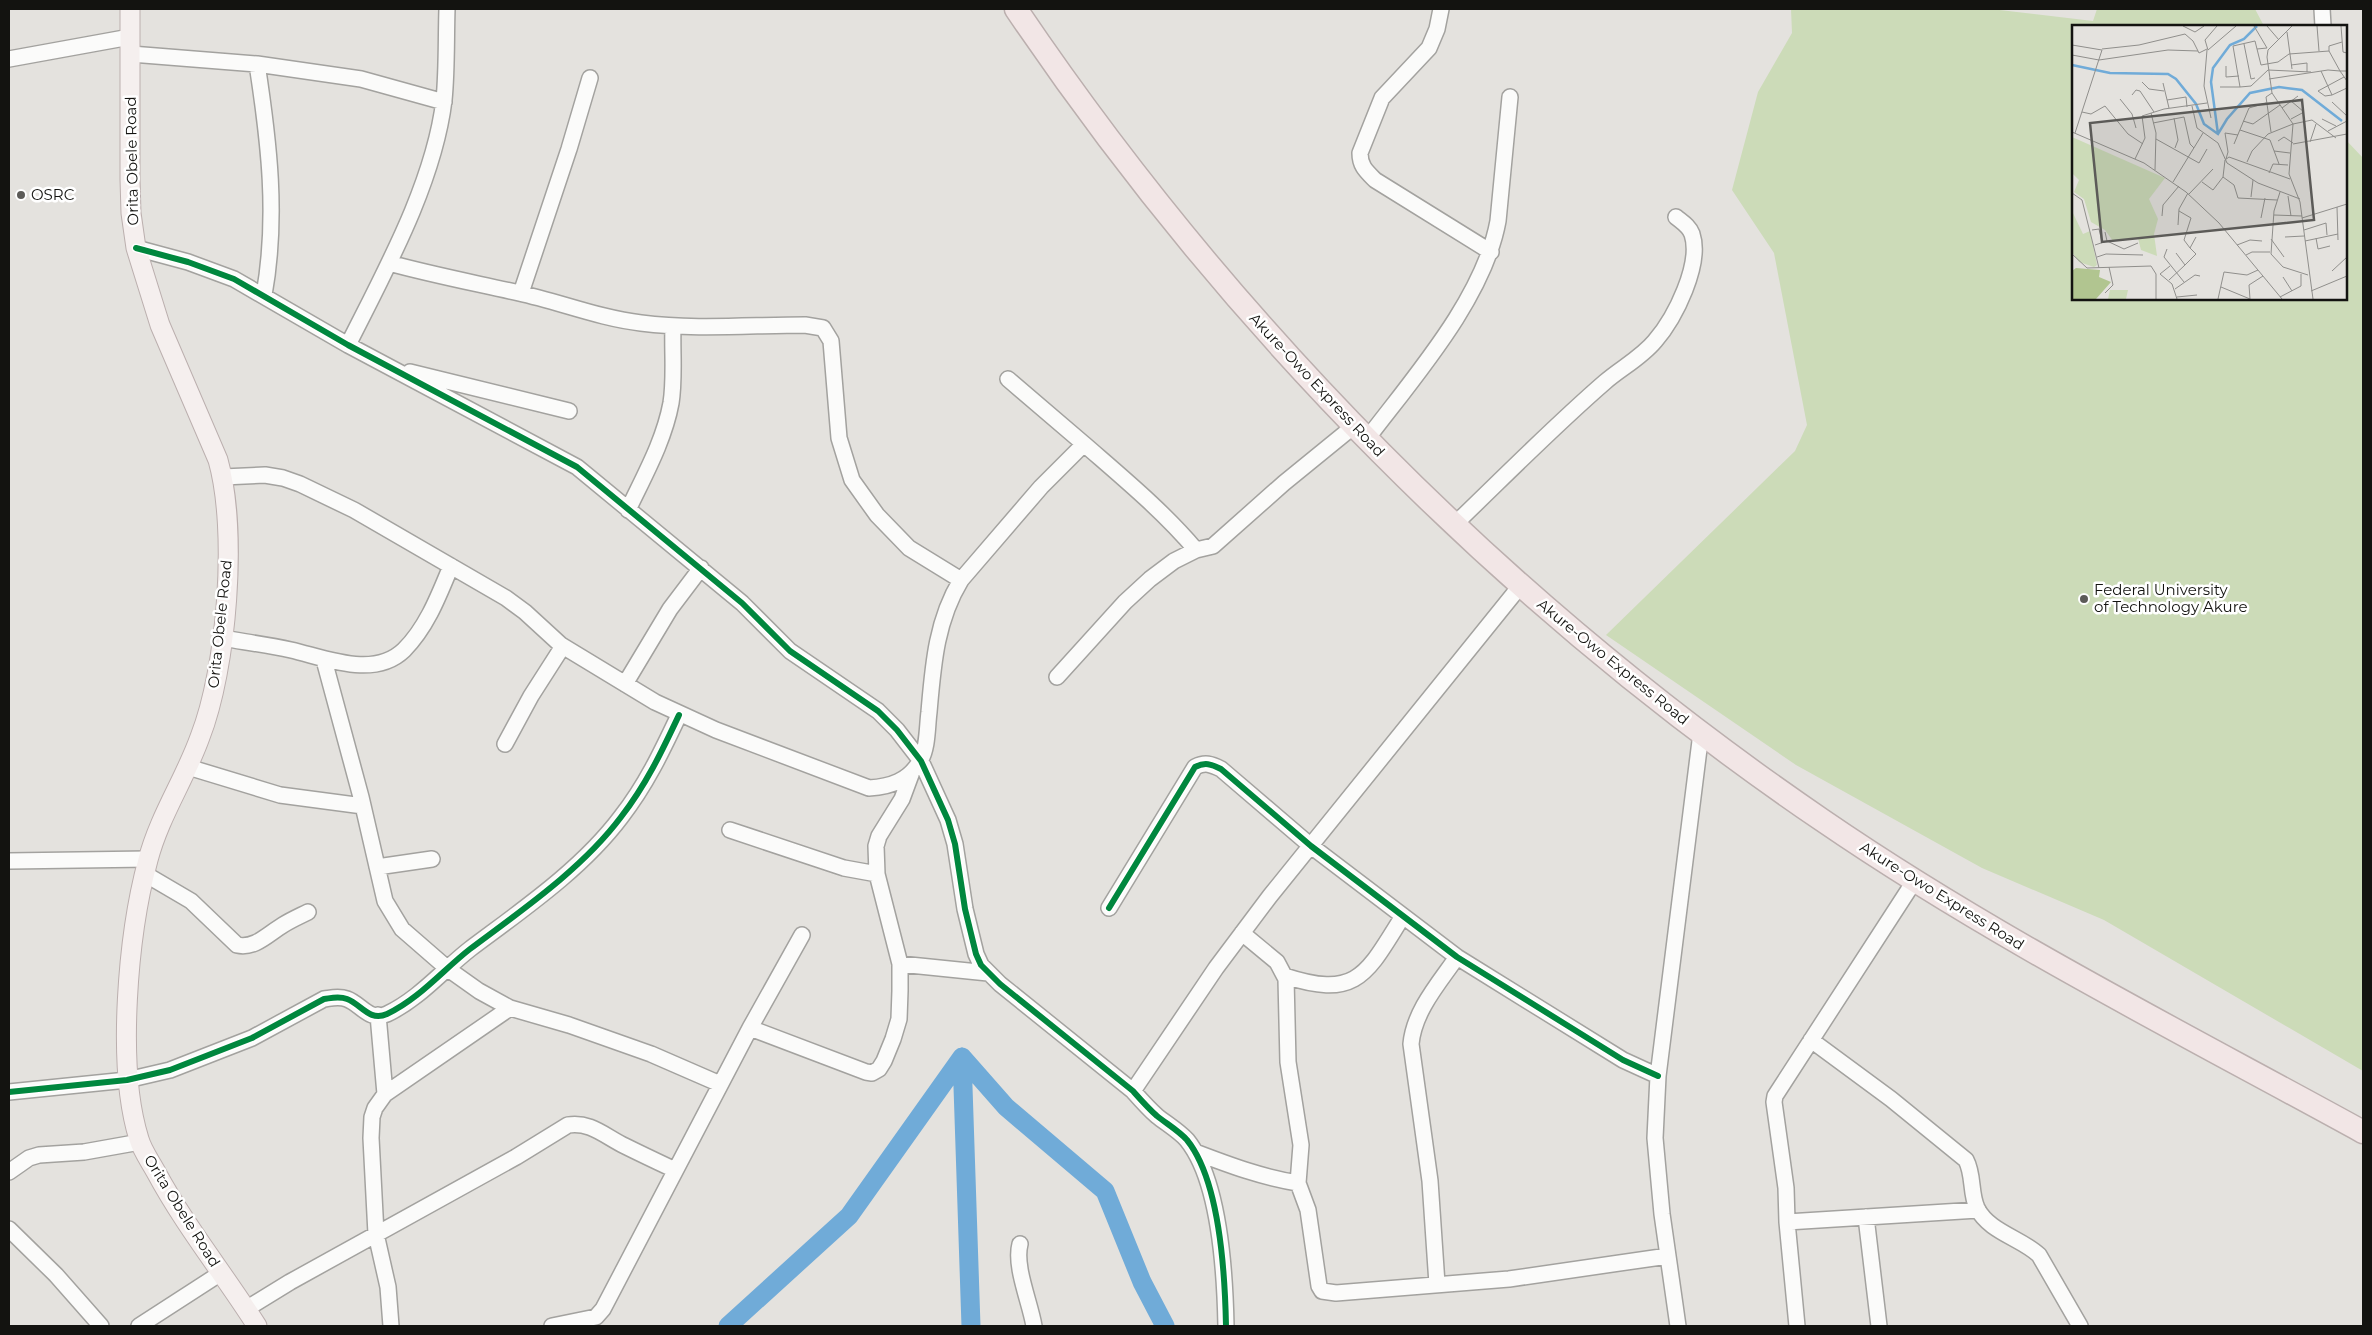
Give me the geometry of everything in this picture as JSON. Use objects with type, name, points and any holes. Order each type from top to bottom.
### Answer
[{"type":"highway","name":"Akure-Owo Express Road","points":[[1016,9],[1061,75],[1162,208],[1247,310],[1360,432],[1454,525],[1638,686],[1823,821],[1915,880],[2078,977],[2363,1132]]},
{"type":"main road","name":"Orita Obele Road","points":[[130,9],[130,180],[136,248],[160,326],[192,396],[223,477],[228,537],[227,583],[214,694],[201,735],[169,805],[146,866],[136,915],[130,972],[127,1080],[131,1111],[140,1142],[167,1193],[257,1326]]},
{"type":"street","points":[[348,345],[389,263],[422,185],[444,102],[447,9]]},
{"type":"street","points":[[1441,9],[1437,29],[1429,48],[1382,98],[1360,153],[1360,160],[1362,167],[1375,180],[1491,252]]},
{"type":"street","points":[[2322,9],[2323,25]]},
{"type":"street","points":[[9,59],[130,46],[361,79],[444,102]]},
{"type":"street","points":[[257,64],[267,130],[273,206],[264,295]]},
{"type":"street","points":[[521,293],[569,150],[590,78]]},
{"type":"street","points":[[1057,678],[1126,602],[1150,579],[1174,561],[1196,550],[1213,546],[1284,482],[1360,432],[1464,304],[1484,270],[1491,252],[1498,221],[1510,97]]},
{"type":"street","points":[[1454,525],[1606,381],[1637,358],[1655,341],[1686,289],[1693,265],[1692,233],[1676,217]]},
{"type":"street","points":[[136,248],[218,272],[264,295],[348,345],[578,467],[742,603],[790,651],[878,712],[897,730],[948,820],[955,844],[965,909],[981,964],[988,973],[1133,1091],[1144,1104],[1185,1138],[1195,1152],[1202,1168],[1217,1220],[1224,1262],[1226,1326]]},
{"type":"street","points":[[389,263],[441,278],[521,293],[597,316],[640,323],[673,326],[805,325],[822,328],[831,341],[839,438],[842,455],[852,480],[877,515],[909,548],[961,580]]},
{"type":"street","points":[[628,510],[668,417],[671,402],[673,326]]},
{"type":"street","points":[[393,369],[569,411]]},
{"type":"street","points":[[1008,379],[1143,495],[1180,531],[1196,550]]},
{"type":"street","points":[[750,1028],[872,1073],[879,1069],[884,1061],[899,1019],[900,964],[877,874],[876,846],[879,836],[902,799],[917,765],[927,732],[935,646],[951,595],[961,580],[1041,487],[1084,444]]},
{"type":"street","points":[[223,477],[265,475],[283,478],[300,484],[354,510],[519,608],[563,646],[679,715],[869,788],[885,787],[896,783],[917,765]]},
{"type":"street","points":[[222,638],[276,647],[324,660],[352,664],[374,664],[390,660],[403,651],[418,634],[435,605],[451,566]]},
{"type":"street","points":[[625,684],[670,609],[701,568]]},
{"type":"street","points":[[1133,1091],[1242,933],[1521,585]]},
{"type":"street","points":[[505,744],[531,696],[563,646]]},
{"type":"street","points":[[324,660],[363,806],[385,901],[402,928],[448,969],[479,992],[510,1008],[569,1025],[642,1051],[720,1084]]},
{"type":"street","points":[[9,1092],[127,1080],[170,1070],[220,1052],[295,1017],[324,999],[336,997],[347,999],[366,1014],[378,1016],[386,1014],[412,997],[470,949],[516,915],[608,834],[652,771],[679,715]]},
{"type":"street","points":[[1678,1326],[1655,1138],[1658,1076],[1701,733]]},
{"type":"street","points":[[1109,908],[1195,767],[1202,763],[1212,764],[1221,769],[1311,846],[1457,957],[1623,1060],[1658,1076]]},
{"type":"street","points":[[188,767],[280,795],[363,806]]},
{"type":"street","points":[[730,830],[844,868],[877,874]]},
{"type":"street","points":[[377,867],[432,859]]},
{"type":"street","points":[[9,861],[146,866],[191,901],[236,945],[245,947],[255,944],[284,924],[308,912]]},
{"type":"street","points":[[1797,1326],[1787,1222],[1786,1188],[1774,1102],[1811,1040],[1915,880]]},
{"type":"street","points":[[1285,976],[1309,983],[1329,986],[1361,975],[1372,965],[1402,916]]},
{"type":"street","points":[[1242,933],[1277,962],[1285,976],[1288,1062],[1301,1145],[1298,1183],[1308,1210],[1319,1286],[1322,1290],[1336,1292],[1508,1279],[1668,1256]]},
{"type":"street","points":[[552,1326],[596,1317],[602,1309],[720,1084],[802,935]]},
{"type":"street","points":[[1437,1284],[1430,1181],[1410,1044],[1412,1030],[1417,1017],[1457,957]]},
{"type":"street","points":[[900,964],[988,973]]},
{"type":"street","points":[[391,1326],[388,1287],[376,1234],[371,1138],[374,1108],[385,1094],[510,1008]]},
{"type":"street","points":[[378,1016],[385,1094]]},
{"type":"street","points":[[1811,1040],[1884,1094],[1966,1160],[1971,1169],[1978,1210],[2010,1238],[2031,1248],[2039,1255],[2080,1326]]},
{"type":"street","points":[[246,1309],[290,1282],[516,1157],[568,1125],[575,1124],[593,1128],[675,1170]]},
{"type":"street","points":[[9,1172],[29,1158],[39,1155],[84,1152],[140,1142]]},
{"type":"street","points":[[1195,1152],[1259,1175],[1298,1183]]},
{"type":"street","points":[[1787,1222],[1978,1210]]},
{"type":"street","points":[[1866,1217],[1879,1326]]},
{"type":"street","points":[[9,1229],[56,1275],[101,1326]]},
{"type":"street","points":[[1020,1244],[1017,1261],[1030,1302],[1034,1326]]},
{"type":"street","points":[[139,1326],[221,1273]]},
{"type":"green space","name":"Federal University of Technology Akure","points":[[1791,9],[1991,9],[2093,21],[2097,9],[2255,9],[2263,25],[2072,25],[2072,300],[2347,300],[2347,141],[2363,158],[2363,1071],[2104,920],[1982,868],[1796,765],[1606,635],[1795,451],[1807,425],[1774,253],[1732,190],[1758,92],[1792,33]]},
{"type":"waterway","points":[[962,1057],[971,1326]]},
{"type":"waterway","points":[[728,1326],[849,1216],[962,1057],[1006,1107],[1105,1191],[1142,1282],[1165,1326]]},
{"type":"cycle path","points":[[136,248],[188,262],[234,279],[348,345],[577,467],[742,603],[790,651],[878,711],[897,730],[921,761],[948,820],[955,844],[965,909],[976,954],[981,965],[1000,984],[1133,1091],[1157,1116],[1187,1140],[1198,1158],[1214,1203],[1222,1256],[1226,1326]]},
{"type":"cycle path","points":[[9,1092],[127,1080],[170,1070],[252,1038],[324,999],[338,997],[347,999],[375,1016],[381,1016],[399,1008],[470,949],[550,888],[588,854],[621,817],[638,793],[660,755],[679,715]]},
{"type":"cycle path","points":[[1109,908],[1195,767],[1202,764],[1211,765],[1221,769],[1311,846],[1457,957],[1623,1060],[1658,1076]]},
{"type":"place","name":"OSRC","points":[[21,195]]},
{"type":"place","name":"Federal University of Technology Akure","points":[[2084,599]]}]
